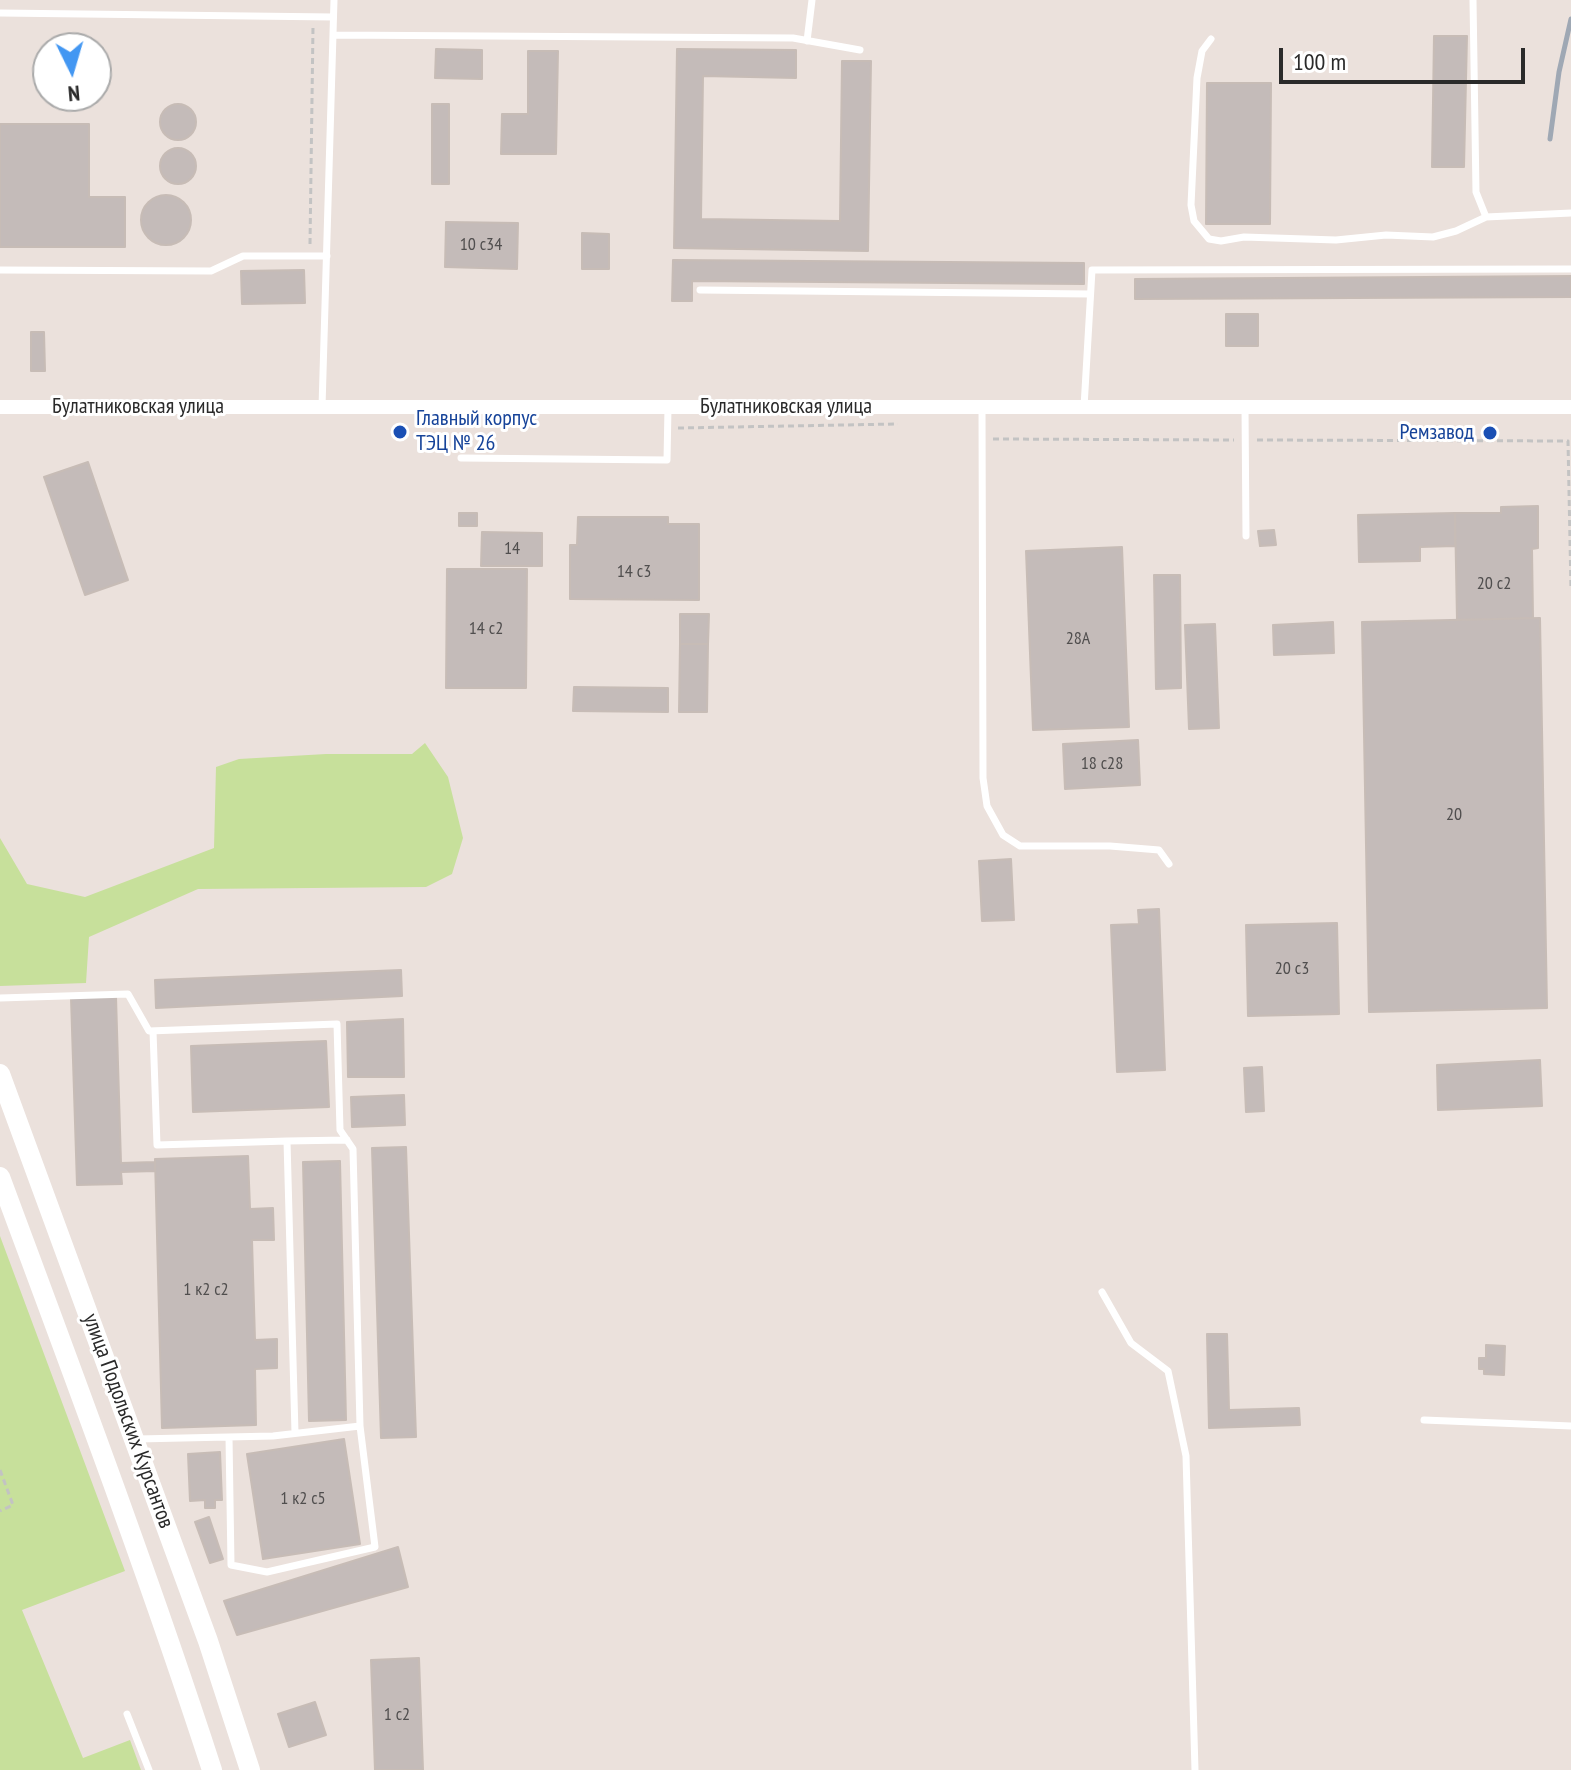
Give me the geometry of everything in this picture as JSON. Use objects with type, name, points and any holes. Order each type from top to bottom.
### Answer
[{"type":"main road","name":"улица Подольских Курсантов","points":[[0,1074],[136,1439],[250,1770]]},
{"type":"main road","name":"улица Подольских Курсантов","points":[[0,1177],[177,1662],[212,1770]]},
{"type":"street","name":"Булатниковская улица","points":[[0,407],[1571,407]]},
{"type":"lane","points":[[322,407],[334,0]]},
{"type":"lane","points":[[807,41],[812,0]]},
{"type":"lane","points":[[1473,0],[1476,192],[1486,217]]},
{"type":"lane","points":[[0,13],[333,17]]},
{"type":"lane","points":[[333,35],[777,38],[860,50]]},
{"type":"lane","points":[[1211,39],[1202,51],[1197,78],[1191,205],[1194,221],[1209,239],[1336,240],[1386,235],[1433,237],[1456,231],[1486,217],[1571,213]]},
{"type":"lane","points":[[0,270],[211,271],[243,256],[327,256]]},
{"type":"lane","points":[[1084,407],[1092,270],[1571,269]]},
{"type":"lane","points":[[700,290],[1090,294]]},
{"type":"lane","points":[[461,458],[667,460],[668,407]]},
{"type":"lane","points":[[982,407],[983,778],[987,806],[1003,835],[1020,846],[1110,846],[1159,850],[1169,864]]},
{"type":"lane","points":[[1245,407],[1246,536]]},
{"type":"lane","points":[[0,998],[128,994],[149,1031],[337,1024],[340,1130],[353,1149],[360,1426],[375,1547],[267,1572],[231,1565],[229,1437]]},
{"type":"lane","points":[[153,1031],[157,1145],[347,1140]]},
{"type":"lane","points":[[287,1141],[295,1433]]},
{"type":"lane","points":[[1102,1292],[1131,1343],[1168,1371],[1186,1456],[1195,1770]]},
{"type":"lane","points":[[1424,1420],[1571,1426]]},
{"type":"lane","points":[[136,1439],[229,1437],[360,1426]]},
{"type":"lane","points":[[127,1714],[149,1770]]},
{"type":"path","points":[[310,256],[314,17]]},
{"type":"path","points":[[668,427],[898,424]]},
{"type":"path","points":[[981,439],[1568,441],[1571,590]]},
{"type":"path","points":[[0,1470],[13,1505],[0,1511]]},
{"type":"green space","points":[[425,743],[448,777],[463,838],[452,874],[426,887],[198,889],[89,937],[86,983],[0,986],[0,838],[27,884],[85,897],[214,848],[216,767],[239,759],[326,754],[412,754]]},
{"type":"green space","points":[[0,1236],[125,1571],[22,1610],[83,1758],[130,1740],[141,1770],[0,1770]]},
{"type":"building","points":[[1434,36],[1467,36],[1464,167],[1432,167]]},
{"type":"building","points":[[436,49],[482,50],[482,79],[435,78]]},
{"type":"building","points":[[677,49],[796,50],[796,78],[703,76],[701,219],[840,221],[842,61],[871,61],[868,251],[674,248]]},
{"type":"building","points":[[528,51],[558,51],[556,154],[501,154],[502,114],[528,114]]},
{"type":"building","points":[[1207,83],[1271,83],[1270,224],[1206,224]]},
{"type":"building","points":[[178,104],[190,110],[196,122],[190,134],[178,140],[166,134],[160,122],[166,110]]},
{"type":"building","points":[[432,104],[449,104],[449,184],[432,184]]},
{"type":"building","points":[[0,124],[89,124],[89,197],[125,197],[125,247],[0,247]]},
{"type":"building","points":[[178,148],[190,154],[196,166],[190,178],[178,184],[166,178],[160,166],[166,154]]},
{"type":"building","points":[[166,195],[183,203],[191,220],[183,237],[166,245],[149,237],[141,220],[149,203]]},
{"type":"building","points":[[446,222],[518,223],[517,269],[445,267]]},
{"type":"building","points":[[582,233],[609,234],[609,269],[582,269]]},
{"type":"building","points":[[673,260],[1084,263],[1084,284],[692,281],[692,301],[672,301]]},
{"type":"building","points":[[304,270],[305,303],[242,304],[241,271]]},
{"type":"building","points":[[1571,276],[1571,297],[1135,299],[1135,279]]},
{"type":"building","points":[[1226,314],[1258,314],[1258,346],[1226,346]]},
{"type":"building","points":[[31,332],[44,332],[45,371],[31,371]]},
{"type":"building","points":[[88,462],[128,580],[85,595],[44,477]]},
{"type":"building","points":[[1538,506],[1538,548],[1532,549],[1533,618],[1457,620],[1455,513],[1501,513],[1501,507]]},
{"type":"building","points":[[459,513],[477,513],[477,526],[459,526]]},
{"type":"building","points":[[1455,513],[1455,546],[1420,547],[1420,561],[1359,562],[1358,515]]},
{"type":"building","points":[[578,517],[668,517],[668,524],[699,524],[699,600],[570,599],[570,545],[577,545]]},
{"type":"building","points":[[1274,530],[1276,545],[1260,546],[1258,531]]},
{"type":"building","points":[[482,532],[542,533],[542,566],[481,566]]},
{"type":"building","points":[[1122,547],[1129,727],[1033,730],[1026,551]]},
{"type":"building","points":[[447,569],[527,569],[526,688],[446,688]]},
{"type":"building","points":[[1154,575],[1180,575],[1181,688],[1156,689]]},
{"type":"building","points":[[680,614],[709,614],[708,644],[680,644]]},
{"type":"building","points":[[1540,618],[1547,1008],[1369,1012],[1362,622]]},
{"type":"building","points":[[1333,622],[1334,653],[1274,655],[1273,625]]},
{"type":"building","points":[[1215,624],[1219,728],[1189,729],[1185,625]]},
{"type":"building","points":[[680,644],[708,644],[707,712],[679,712]]},
{"type":"building","points":[[574,687],[668,688],[668,712],[573,711]]},
{"type":"building","points":[[1138,740],[1140,785],[1065,789],[1063,744]]},
{"type":"building","points":[[1011,859],[1014,920],[982,921],[979,861]]},
{"type":"building","points":[[1159,909],[1165,1070],[1117,1072],[1111,925],[1139,924],[1138,910]]},
{"type":"building","points":[[1337,923],[1339,1014],[1248,1016],[1246,925]]},
{"type":"building","points":[[401,970],[402,996],[156,1008],[155,980]]},
{"type":"building","points":[[116,997],[121,1163],[155,1162],[155,1171],[121,1172],[122,1184],[77,1185],[71,998]]},
{"type":"building","points":[[403,1019],[404,1077],[348,1077],[347,1022]]},
{"type":"building","points":[[326,1041],[329,1107],[193,1112],[191,1046]]},
{"type":"building","points":[[1540,1060],[1542,1106],[1438,1110],[1437,1065]]},
{"type":"building","points":[[1262,1067],[1264,1111],[1246,1112],[1244,1068]]},
{"type":"building","points":[[404,1095],[405,1125],[352,1127],[351,1097]]},
{"type":"building","points":[[406,1147],[416,1437],[381,1438],[372,1148]]},
{"type":"building","points":[[248,1156],[250,1209],[273,1208],[274,1240],[252,1240],[255,1340],[277,1339],[277,1368],[255,1369],[256,1425],[162,1428],[155,1159]]},
{"type":"building","points":[[340,1161],[346,1420],[309,1421],[303,1162]]},
{"type":"building","points":[[1207,1334],[1227,1334],[1229,1410],[1299,1408],[1300,1425],[1209,1428]]},
{"type":"building","points":[[1486,1345],[1505,1346],[1504,1375],[1484,1374],[1484,1369],[1479,1369],[1479,1358],[1486,1358]]},
{"type":"building","points":[[344,1439],[360,1544],[263,1559],[247,1454]]},
{"type":"building","points":[[220,1452],[222,1500],[215,1500],[215,1508],[205,1508],[205,1500],[190,1501],[188,1454]]},
{"type":"building","points":[[209,1517],[223,1559],[210,1563],[195,1522]]},
{"type":"building","points":[[398,1547],[408,1587],[237,1635],[224,1601]]},
{"type":"building","points":[[419,1658],[423,1770],[375,1770],[371,1660]]},
{"type":"building","points":[[315,1702],[326,1735],[289,1747],[278,1714]]},
{"type":"railway","points":[[1550,139],[1559,72],[1571,19]]},
{"type":"place","name":"Главный корпус ТЭЦ № 26","points":[[400,432]]},
{"type":"place","name":"Ремзавод","points":[[1490,433]]}]
